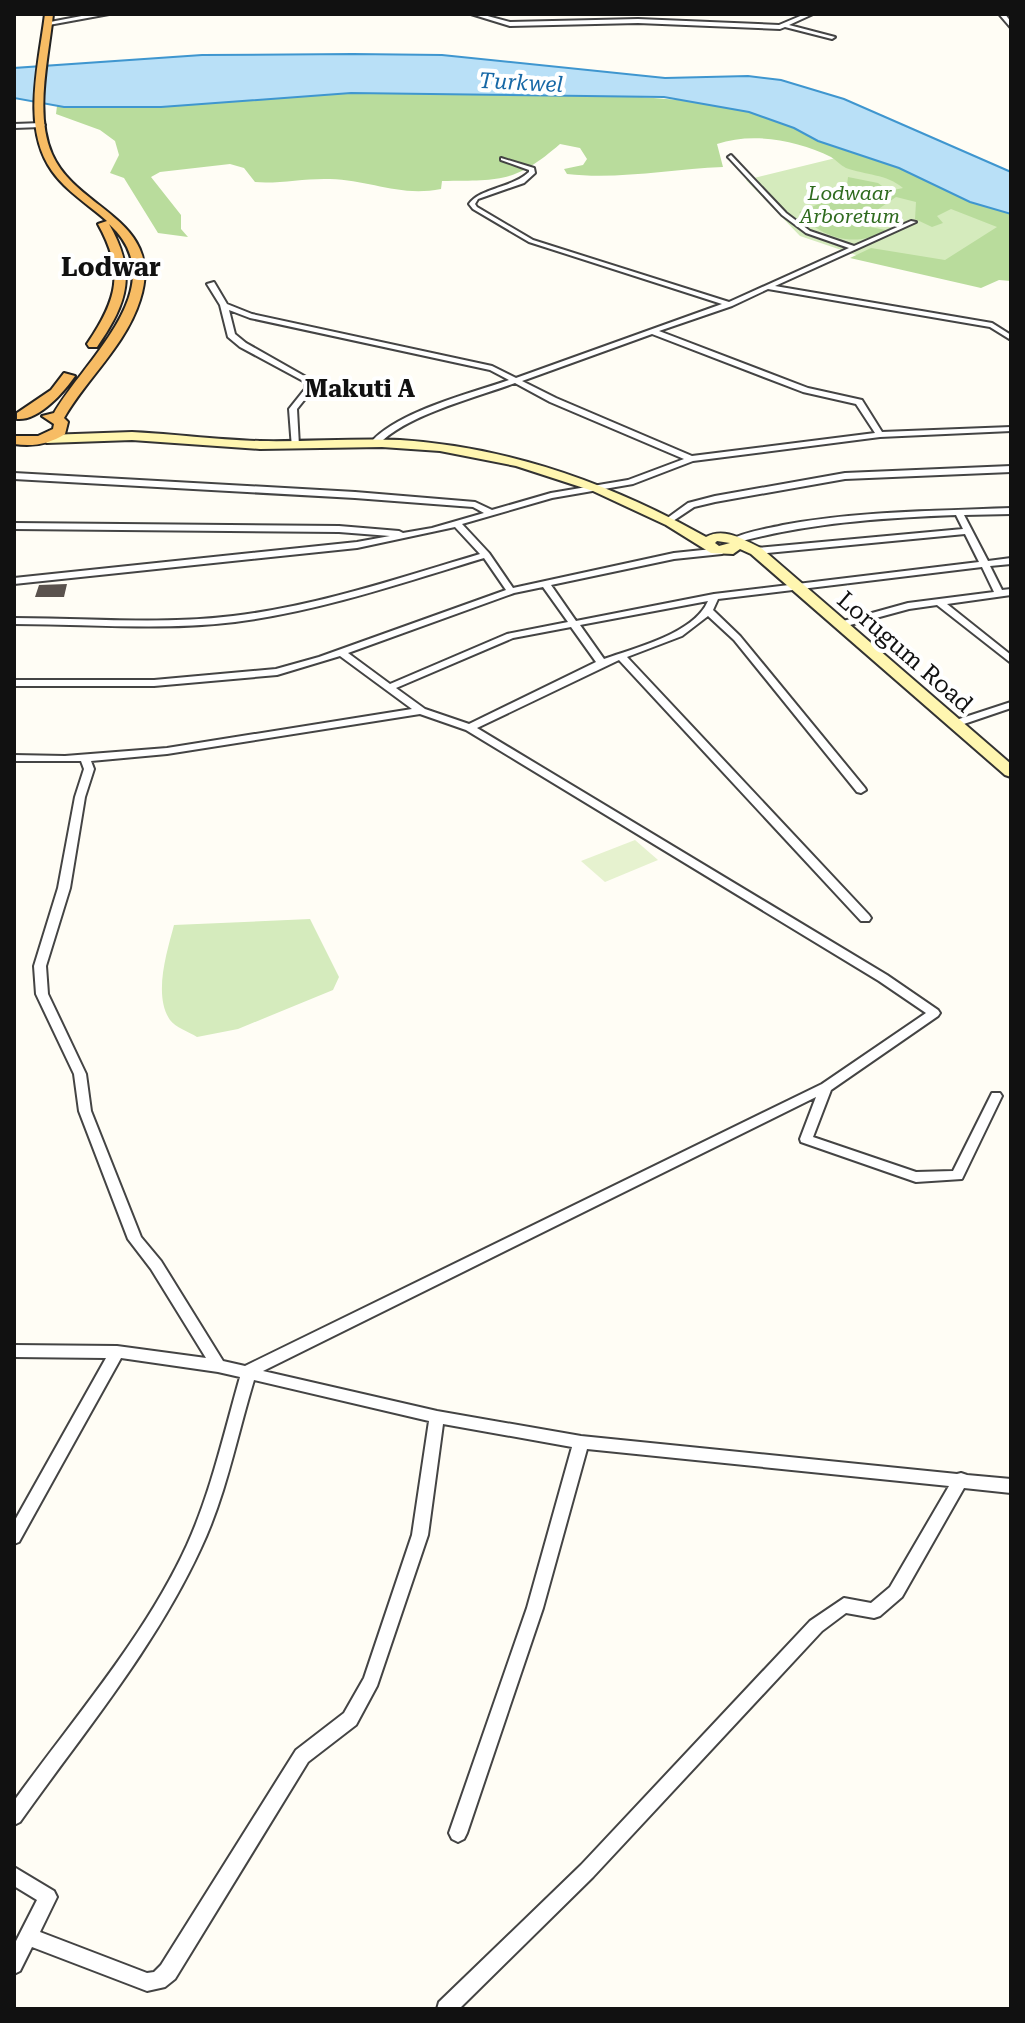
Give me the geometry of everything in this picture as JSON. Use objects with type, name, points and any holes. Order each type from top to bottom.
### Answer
[{"type":"highway","points":[[18,417],[56,393],[119,301],[122,262],[113,238],[85,198],[48,158],[41,137],[49,18]]},
{"type":"highway","points":[[14,458],[60,431],[59,420],[66,402],[127,321],[139,282],[140,262],[131,242],[109,215],[85,198]]},
{"type":"highway","points":[[18,417],[59,420]]},
{"type":"highway","points":[[14,440],[42,440]]},
{"type":"main road","points":[[59,420],[103,436]]},
{"type":"main road","points":[[42,440],[103,436],[295,446],[374,444],[463,453],[596,488],[729,544],[756,551],[770,565]]},
{"type":"main road","points":[[666,518],[706,542],[729,544],[770,565]]},
{"type":"main road","name":"Lorugum Road","points":[[770,565],[1011,772]]},
{"type":"street","points":[[49,18],[105,14]]},
{"type":"street","points":[[474,14],[510,24],[623,20],[787,26],[832,37]]},
{"type":"street","points":[[486,17],[499,14]]},
{"type":"street","points":[[719,14],[757,25]]},
{"type":"street","points":[[787,26],[810,14]]},
{"type":"street","points":[[1002,14],[1011,26]]},
{"type":"street","points":[[14,126],[42,125]]},
{"type":"street","points":[[731,157],[784,214],[808,232],[855,248]]},
{"type":"street","points":[[503,159],[532,169],[532,173],[522,182],[476,198],[472,204],[475,208],[531,241],[729,304]]},
{"type":"street","points":[[374,444],[384,433],[406,421],[729,304],[913,222]]},
{"type":"street","points":[[211,284],[224,305],[231,335],[243,345],[309,381],[309,389],[293,409],[295,446]]},
{"type":"street","points":[[766,287],[992,325],[1011,338]]},
{"type":"street","points":[[224,305],[267,320],[467,361],[522,381],[553,400],[691,459]]},
{"type":"street","points":[[654,332],[794,386],[859,402],[880,435]]},
{"type":"street","points":[[14,581],[311,552],[406,536],[457,524],[489,512],[630,482],[691,459],[880,435],[1011,429]]},
{"type":"street","points":[[666,518],[691,505],[715,499],[845,476],[1011,469]]},
{"type":"street","points":[[14,476],[355,495],[475,505],[489,512]]},
{"type":"street","points":[[14,683],[213,680],[292,669],[511,591],[729,544],[771,529],[832,519],[1011,511]]},
{"type":"street","points":[[959,513],[999,593]]},
{"type":"street","points":[[457,524],[486,555],[511,591]]},
{"type":"street","points":[[14,526],[339,529],[406,536]]},
{"type":"street","points":[[756,551],[969,531]]},
{"type":"street","points":[[674,556],[706,542]]},
{"type":"street","points":[[14,621],[194,622],[264,614],[338,598],[486,555]]},
{"type":"street","points":[[388,688],[510,636],[574,622],[714,597],[1011,561]]},
{"type":"street","points":[[546,585],[602,663]]},
{"type":"street","points":[[839,625],[938,601],[1011,592]]},
{"type":"street","points":[[470,728],[620,655],[667,641],[708,611],[714,597]]},
{"type":"street","points":[[938,601],[1011,660]]},
{"type":"street","points":[[708,611],[737,638],[861,790]]},
{"type":"street","points":[[992,646],[1011,643]]},
{"type":"street","points":[[14,1816],[115,1676],[184,1567],[207,1517],[249,1371],[826,1087],[933,1015],[932,1009],[470,728],[421,711],[341,652]]},
{"type":"street","points":[[620,655],[865,918]]},
{"type":"street","points":[[954,724],[1011,705]]},
{"type":"street","points":[[14,758],[85,758],[421,711]]},
{"type":"street","points":[[85,758],[89,769],[80,797],[64,888],[40,966],[42,994],[80,1074],[85,1111],[135,1239],[156,1265],[218,1366]]},
{"type":"street","points":[[826,1087],[806,1139],[916,1177],[957,1176],[996,1096]]},
{"type":"street","points":[[14,1351],[117,1352],[218,1366],[437,1417],[581,1442],[772,1464],[1011,1486]]},
{"type":"street","points":[[14,1537],[117,1352]]},
{"type":"street","points":[[28,1936],[147,1982],[158,1980],[168,1972],[302,1756],[350,1719],[371,1681],[420,1535],[437,1417]]},
{"type":"street","points":[[458,1833],[535,1608],[581,1442]]},
{"type":"street","points":[[446,2009],[587,1871],[816,1626],[844,1605],[874,1611],[885,1604],[896,1592],[961,1479]]},
{"type":"street","points":[[14,1876],[48,1897],[14,1965]]},
{"type":"green space","points":[[351,93],[604,94],[703,102],[749,112],[899,168],[970,202],[1011,214],[1011,281],[999,280],[981,288],[850,258],[871,248],[945,260],[997,227],[951,209],[937,216],[943,223],[932,227],[915,219],[916,202],[896,197],[877,210],[844,222],[886,230],[875,236],[851,240],[828,234],[799,212],[846,193],[848,177],[878,183],[889,191],[903,188],[883,177],[846,168],[831,157],[804,146],[759,138],[717,144],[723,167],[606,176],[567,174],[564,169],[583,165],[587,159],[580,148],[560,144],[517,173],[492,179],[442,181],[441,189],[426,191],[398,190],[330,179],[255,182],[244,168],[230,164],[160,172],[151,177],[181,215],[181,229],[188,237],[158,233],[124,178],[110,173],[119,155],[115,141],[100,130],[56,114],[57,106],[161,107]]},
{"type":"green space","name":"Lodwaar Arboretum","points":[[848,155],[1011,222],[955,279],[865,258],[800,236],[746,180]]},
{"type":"green space","points":[[635,840],[658,860],[605,882],[581,861]]},
{"type":"green space","points":[[310,919],[339,977],[333,990],[238,1029],[197,1037],[170,1020],[162,998],[162,986],[174,925]]},
{"type":"water","name":"Turkwel","points":[[202,55],[442,55],[665,78],[748,76],[781,80],[844,99],[1011,172],[1011,214],[970,202],[899,168],[818,141],[794,128],[749,112],[664,97],[351,93],[161,107],[64,107],[14,98],[14,68]]},
{"type":"building","points":[[67,584],[64,597],[35,597],[39,585]]},
{"type":"district","name":"Lodwar","points":[[111,267]]},
{"type":"district","name":"Makuti A","points":[[360,389]]}]
